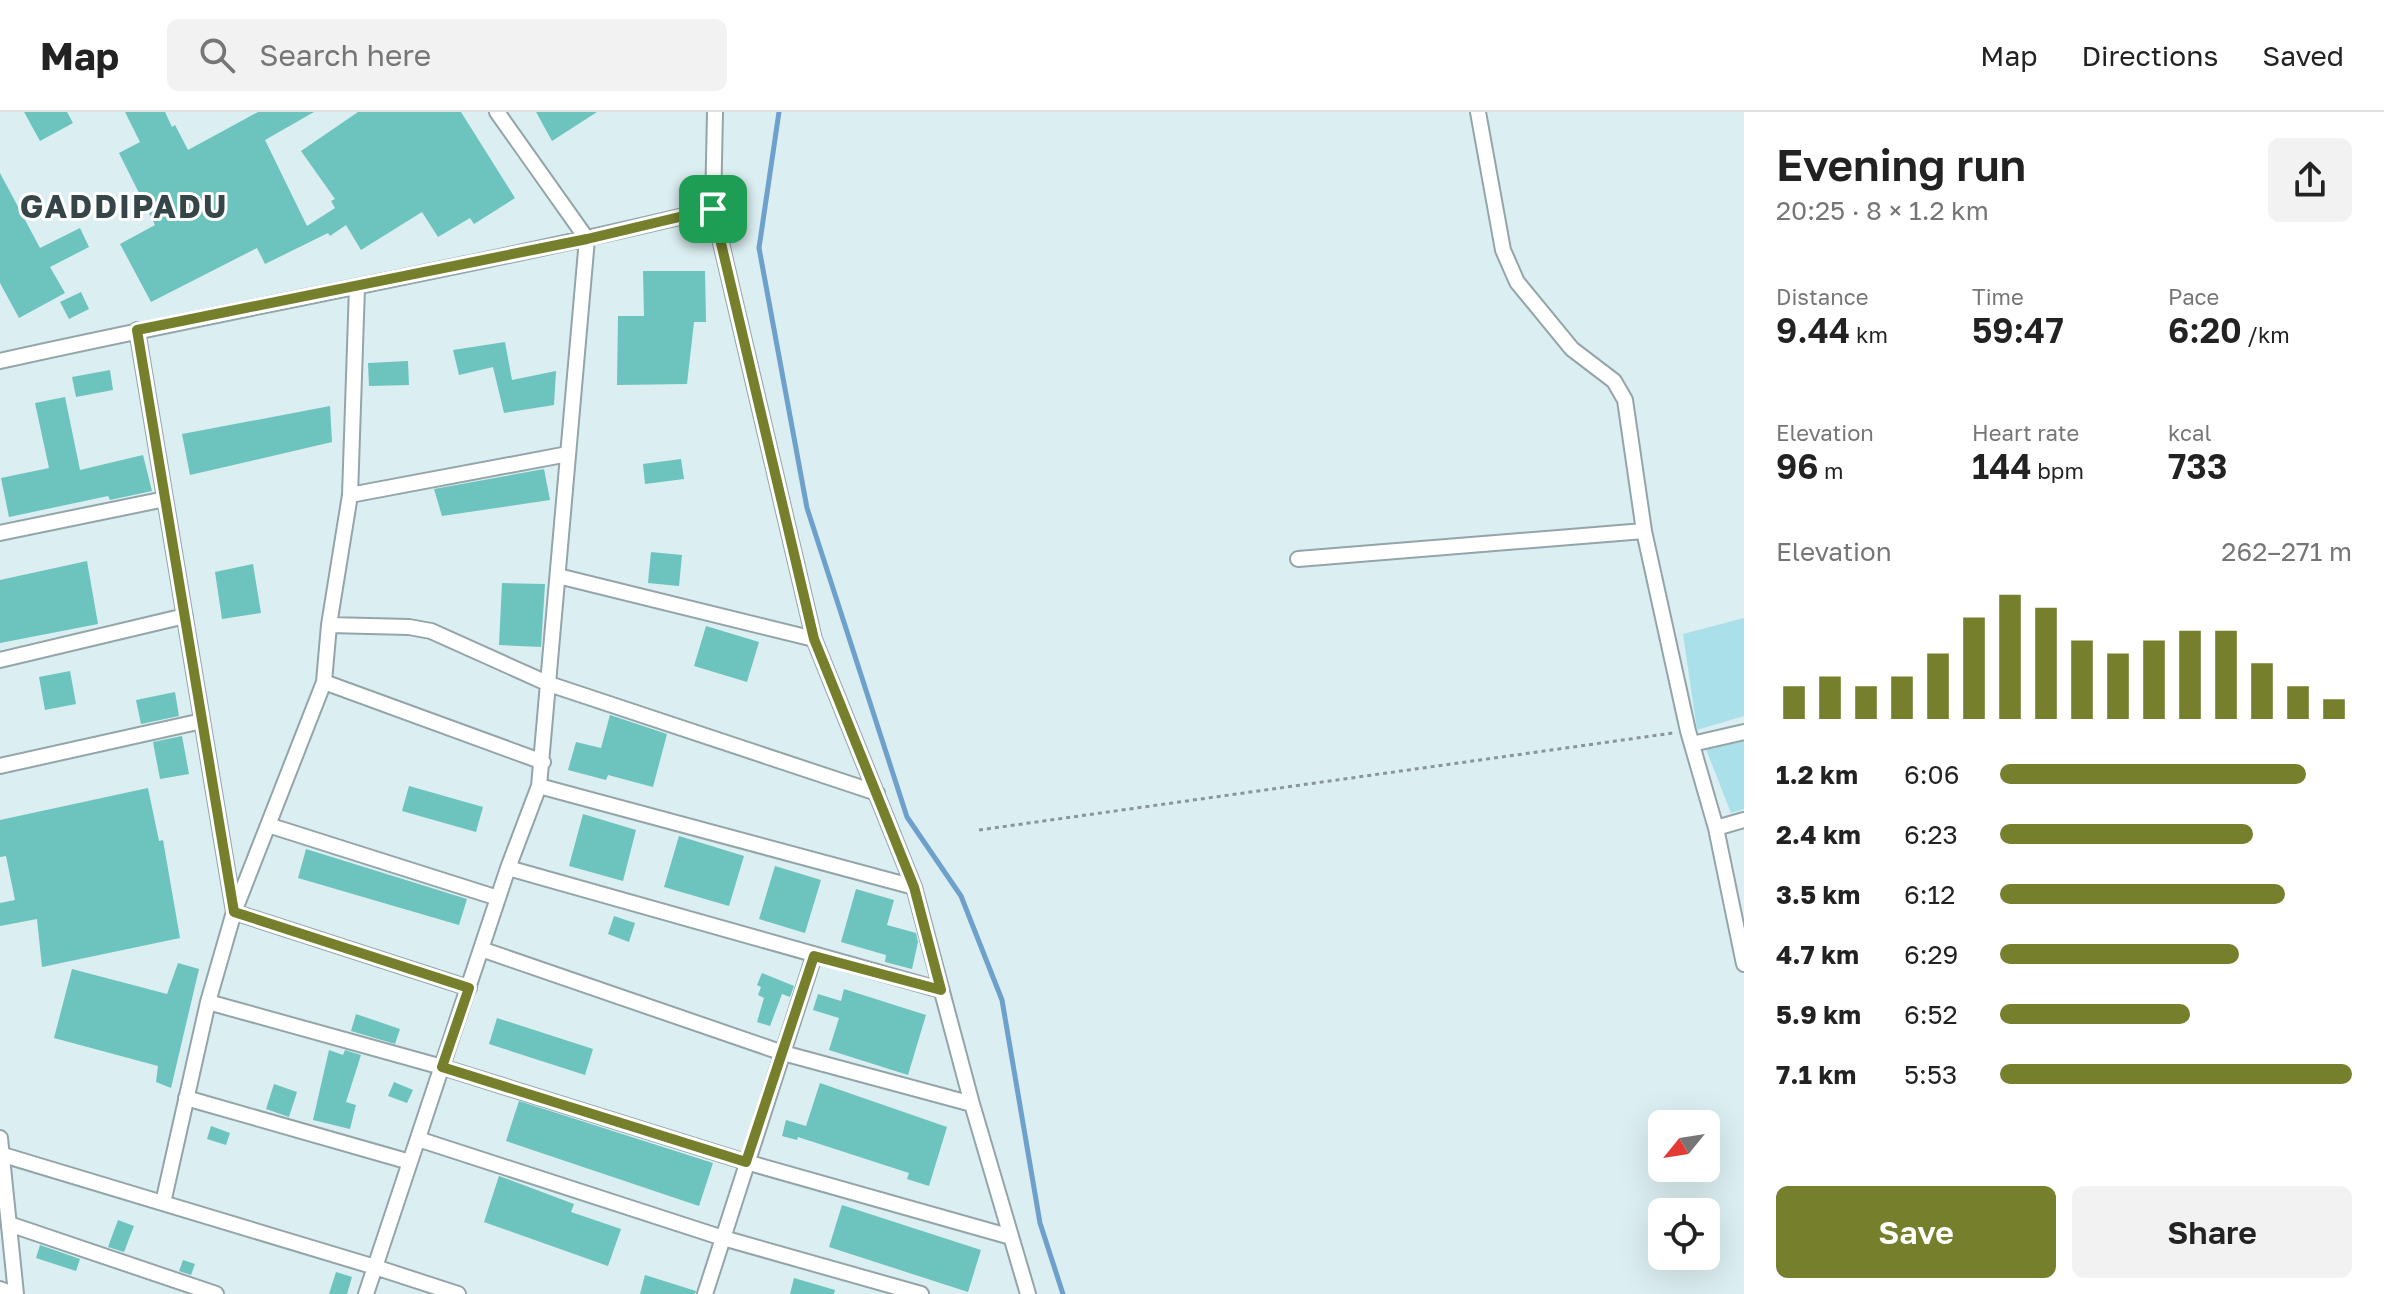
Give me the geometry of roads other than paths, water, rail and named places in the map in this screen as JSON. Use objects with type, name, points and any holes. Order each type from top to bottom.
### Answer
[{"type":"street","points":[[366,1294],[508,868],[539,786],[543,762],[587,239],[497,112]]},
{"type":"street","points":[[715,112],[713,209],[814,639],[914,887],[972,1104],[1028,1294]]},
{"type":"street","points":[[1478,112],[1503,250],[1517,282],[1572,349],[1614,381],[1625,400],[1644,531],[1690,738],[1738,902],[1744,964]]},
{"type":"street","points":[[1,359],[587,239],[713,209]]},
{"type":"street","points":[[163,1203],[208,1002],[234,912],[324,682],[329,625],[350,495],[357,287]]},
{"type":"street","points":[[137,330],[234,912]]},
{"type":"street","points":[[350,495],[568,454]]},
{"type":"street","points":[[0,533],[165,499]]},
{"type":"street","points":[[1298,559],[1644,531]]},
{"type":"street","points":[[558,576],[814,639]]},
{"type":"street","points":[[0,660],[185,616]]},
{"type":"street","points":[[329,625],[409,627],[431,631],[549,684],[877,793]]},
{"type":"street","points":[[324,682],[543,762]]},
{"type":"street","points":[[0,766],[202,721]]},
{"type":"street","points":[[1690,738],[1744,732]]},
{"type":"street","points":[[539,786],[914,887]]},
{"type":"street","points":[[1716,828],[1744,820]]},
{"type":"street","points":[[268,825],[498,898]]},
{"type":"street","points":[[508,868],[941,990]]},
{"type":"street","points":[[234,912],[469,988]]},
{"type":"street","points":[[481,949],[783,1053],[972,1104]]},
{"type":"street","points":[[705,1294],[814,956]]},
{"type":"street","points":[[208,1002],[442,1067],[746,1162],[1011,1237]]},
{"type":"street","points":[[186,1098],[410,1162]]},
{"type":"street","points":[[0,1138],[14,1294],[0,1289]]},
{"type":"street","points":[[418,1139],[723,1238],[921,1294]]},
{"type":"street","points":[[1,1154],[458,1294]]},
{"type":"street","points":[[9,1224],[216,1294]]},
{"type":"waterway","points":[[779,112],[759,248],[807,508],[907,817],[961,896],[1002,1000],[1040,1223],[1063,1294]]},
{"type":"district","name":"GADDIPADU","points":[[124,206]]}]
